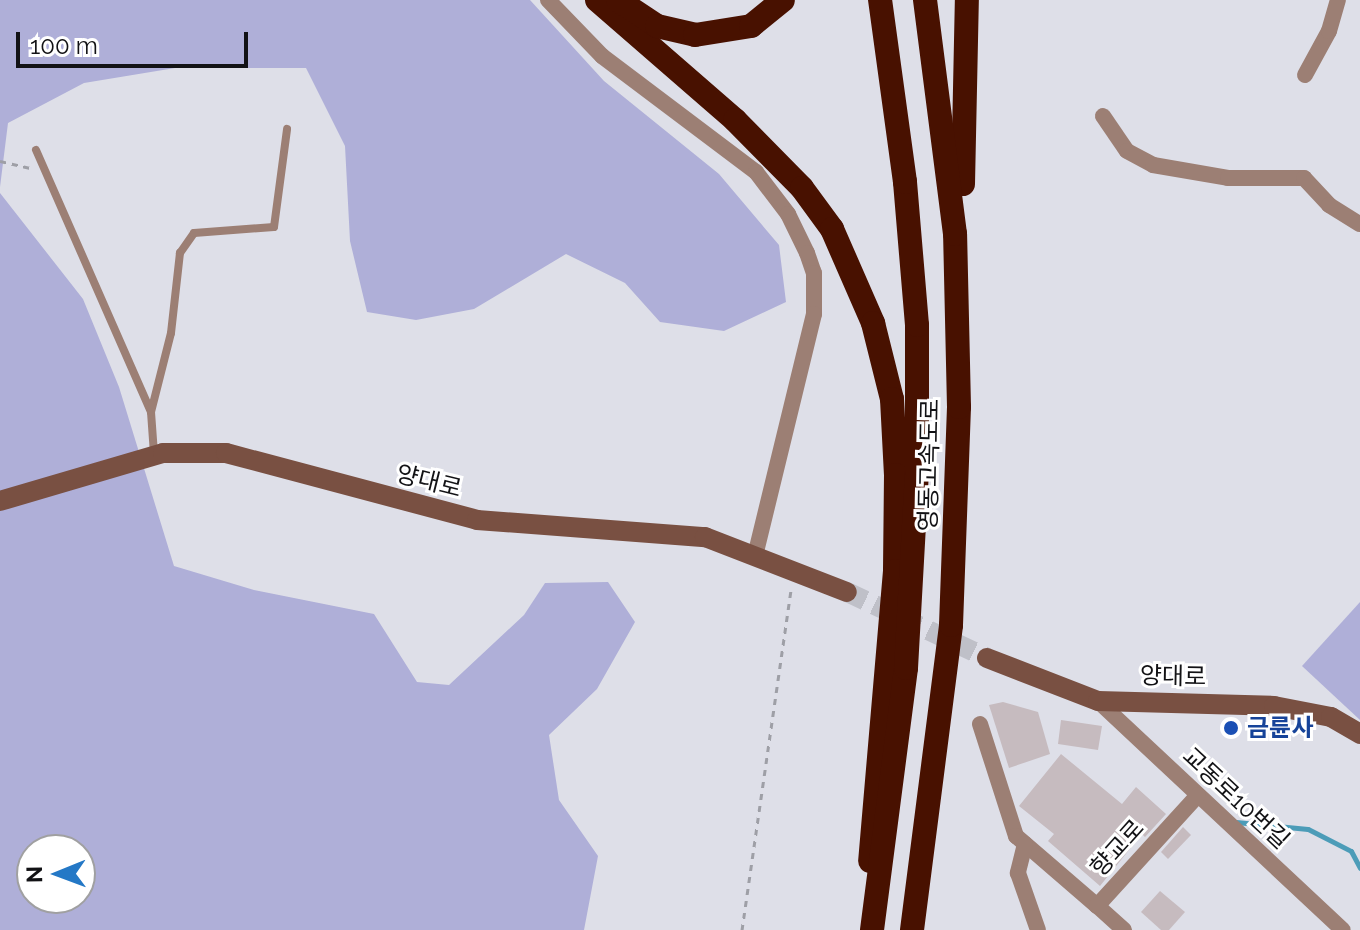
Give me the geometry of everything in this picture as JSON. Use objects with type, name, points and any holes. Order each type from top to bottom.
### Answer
[{"type":"highway","points":[[597,0],[735,120],[809,196],[832,229],[873,323],[892,399],[896,475],[895,571],[870,861]]},
{"type":"highway","points":[[618,0],[657,26],[695,35],[751,26],[783,0]]},
{"type":"highway","name":"영동고속도로","points":[[872,930],[906,668],[917,470],[917,325],[905,182],[880,0]]},
{"type":"highway","name":"영동고속도로","points":[[912,930],[951,625],[959,407],[955,234],[925,0]]},
{"type":"highway","points":[[959,407],[967,0]]},
{"type":"highway","name":"영동고속도로","points":[[857,930],[906,668]]},
{"type":"street","points":[[548,0],[602,56],[756,172],[788,214],[807,253],[815,283],[814,314],[755,556]]},
{"type":"street","points":[[1305,75],[1329,31],[1338,0]]},
{"type":"street","points":[[1103,116],[1127,151],[1153,165],[1228,178],[1304,178],[1329,205],[1360,224]]},
{"type":"street","name":"양대로","points":[[0,501],[154,455],[226,453],[477,520],[676,534],[755,556],[847,592]]},
{"type":"street","name":"양대로","points":[[987,658],[1098,701],[1274,706],[1331,717],[1360,734]]},
{"type":"street","name":"교동로10번길","points":[[1098,701],[1343,930]]},
{"type":"street","points":[[980,724],[1016,836],[1097,906]]},
{"type":"street","name":"향교로","points":[[1124,930],[1097,906],[1198,795]]},
{"type":"street","points":[[1025,844],[1018,873],[1038,930]]},
{"type":"lane","points":[[154,455],[151,412],[171,333],[180,253],[194,233],[274,227],[287,129]]},
{"type":"lane","points":[[36,150],[151,412]]},
{"type":"path","points":[[0,161],[46,171]]},
{"type":"path","points":[[742,930],[793,571]]},
{"type":"shaded area","points":[[0,0],[530,0],[604,81],[719,174],[779,245],[786,302],[724,331],[660,322],[625,283],[566,254],[474,309],[416,320],[367,312],[350,241],[345,146],[306,68],[175,68],[84,83],[8,123],[0,187]]},
{"type":"shaded area","points":[[0,193],[83,299],[119,387],[174,566],[254,590],[374,614],[417,682],[449,685],[524,615],[545,583],[608,582],[635,622],[597,689],[549,735],[559,800],[598,856],[584,930],[0,930]]},
{"type":"shaded area","points":[[1360,602],[1360,720],[1302,666]]},
{"type":"building","points":[[1003,702],[1038,712],[1050,754],[1009,768],[989,705]]},
{"type":"building","points":[[1061,720],[1102,726],[1098,750],[1058,744]]},
{"type":"building","points":[[1061,754],[1122,804],[1136,787],[1166,814],[1145,837],[1142,834],[1100,886],[1048,841],[1054,834],[1019,806]]},
{"type":"building","points":[[1183,827],[1191,835],[1168,859],[1161,852]]},
{"type":"building","points":[[1160,891],[1185,912],[1169,930],[1161,930],[1141,912]]},
{"type":"waterway","points":[[1236,822],[1308,829],[1351,851],[1360,868]]},
{"type":"tunnel","points":[[847,592],[987,658]]},
{"type":"place","name":"금륜사","points":[[1231,728]]}]
